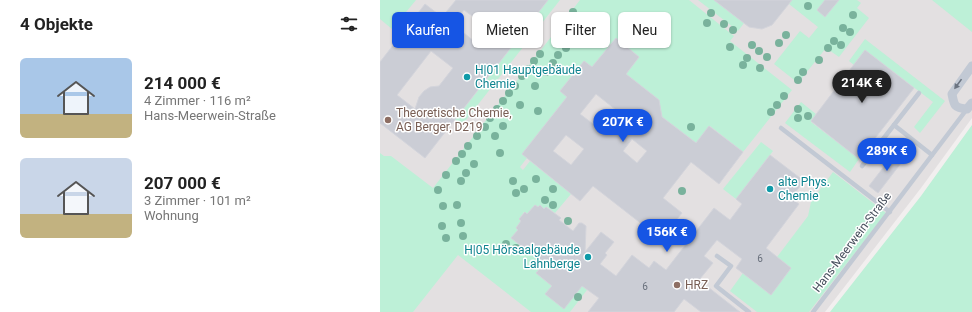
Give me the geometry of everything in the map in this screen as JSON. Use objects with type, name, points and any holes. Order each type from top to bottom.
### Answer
[{"type":"street","name":"Hans-Meerwein-Straße","points":[[969,106],[959,109],[954,104],[952,94],[972,66]]},
{"type":"lane","points":[[862,166],[919,93]]},
{"type":"lane","name":"Hans-Meerwein-Straße","points":[[813,312],[969,106]]},
{"type":"lane","points":[[894,125],[932,155]]},
{"type":"lane","points":[[781,128],[890,212]]},
{"type":"lane","points":[[717,256],[731,266],[716,286],[749,312]]},
{"type":"shaded area","points":[[380,0],[972,0],[972,118],[921,188],[825,312],[380,312]]},
{"type":"green space","points":[[380,0],[416,0],[406,12],[392,12],[392,29],[380,19]]},
{"type":"green space","points":[[548,0],[560,0],[543,22],[543,12],[539,12]]},
{"type":"green space","points":[[580,0],[689,0],[734,36],[730,41],[792,90],[743,152],[710,126],[696,143],[662,117],[659,100],[626,74],[639,57],[628,48],[671,48],[671,12],[618,12],[618,40],[616,38],[610,45],[610,12],[571,12]]},
{"type":"green space","points":[[698,0],[714,0],[744,23],[738,31]]},
{"type":"green space","points":[[792,0],[857,0],[861,3],[857,8],[869,18],[839,57],[826,48],[798,83],[774,64],[800,31],[809,38],[818,27],[789,4]]},
{"type":"green space","points":[[932,0],[972,0],[972,32]]},
{"type":"green space","points":[[551,37],[551,48],[608,48],[592,67],[584,61],[560,91],[567,97],[522,154],[527,158],[520,167],[523,170],[530,161],[571,194],[555,213],[547,207],[544,209],[540,205],[538,207],[535,205],[527,214],[524,212],[519,219],[521,221],[516,228],[518,230],[512,238],[544,264],[536,273],[552,286],[545,294],[582,286],[587,290],[570,312],[531,312],[458,255],[413,312],[380,312],[380,153],[384,156],[391,156],[433,188]]},
{"type":"green space","points":[[865,39],[945,101],[920,133],[914,127],[933,102],[865,50],[854,65],[849,61]]},
{"type":"green space","points":[[511,48],[522,48],[462,125],[455,120]]},
{"type":"green space","points":[[801,102],[816,114],[811,122],[859,159],[850,172],[785,123]]},
{"type":"green space","points":[[972,125],[972,312],[830,312],[921,196]]},
{"type":"green space","points":[[761,142],[773,151],[736,199],[723,189]]},
{"type":"green space","points":[[833,172],[886,213],[809,312],[757,312],[730,291],[743,273],[771,294],[791,268],[777,257],[808,216],[811,202]]},
{"type":"building","name":"H|01 Hauptgebäude Chemie","points":[[456,0],[548,0],[539,12],[472,12],[472,16],[464,10],[462,12],[446,12]]},
{"type":"building","points":[[714,0],[792,0],[772,25],[762,29],[749,27]]},
{"type":"building","points":[[825,0],[839,0],[825,17],[817,10]]},
{"type":"building","name":"H|01 Hauptgebäude Chemie","points":[[425,4],[435,12],[419,12]]},
{"type":"building","name":"H|01 Hauptgebäude Chemie","points":[[464,33],[472,40],[472,48],[511,48],[425,158],[380,123],[380,62],[392,47],[392,48],[464,48]],"holes":[[[431,51],[453,68],[439,86],[430,87],[424,91],[419,97],[415,109],[397,95]]]},
{"type":"building","points":[[616,38],[618,40],[618,48],[628,48],[639,57],[626,74],[659,100],[662,117],[696,143],[709,126],[743,152],[719,184],[691,162],[663,198],[682,213],[661,239],[593,186],[580,201],[522,154],[567,97],[560,91],[584,61],[592,67],[608,48],[610,48],[610,45]],"holes":[[[596,94],[616,110],[601,130],[580,114]],[[566,135],[584,149],[571,165],[553,151]],[[632,139],[647,151],[637,163],[623,151]]]},
{"type":"building","points":[[865,50],[914,88],[859,159],[811,121]]},
{"type":"building","points":[[896,151],[905,158],[878,193],[869,186]]},
{"type":"building","points":[[770,155],[804,181],[791,198],[799,204],[766,248],[791,268],[771,295],[736,268],[742,259],[717,240],[704,256],[713,263],[699,280],[740,312],[701,312],[684,299],[674,312],[588,312],[599,298],[582,286],[564,309],[545,294],[552,286],[536,273],[544,264],[511,238],[518,230],[516,228],[521,221],[519,219],[525,212],[527,214],[535,205],[538,207],[540,205],[544,209],[546,207],[561,218],[559,220],[573,231],[579,223],[586,226],[585,252],[601,232],[614,242],[605,253],[607,255],[600,264],[616,276],[632,255],[649,268],[654,261],[666,270],[714,208],[730,220],[742,204],[736,199]]},
{"type":"place","name":"H|01 Hauptgebäude Chemie","points":[[467,77]]},
{"type":"place","name":"Theoretische Chemie, AG Berger, D219","points":[[388,120]]},
{"type":"place","name":"alte Phys. Chemie","points":[[770,189]]},
{"type":"place","name":"H|05 Hörsaalgebäude Lahnberge","points":[[588,257]]},
{"type":"place","name":"HRZ","points":[[677,285]]}]
